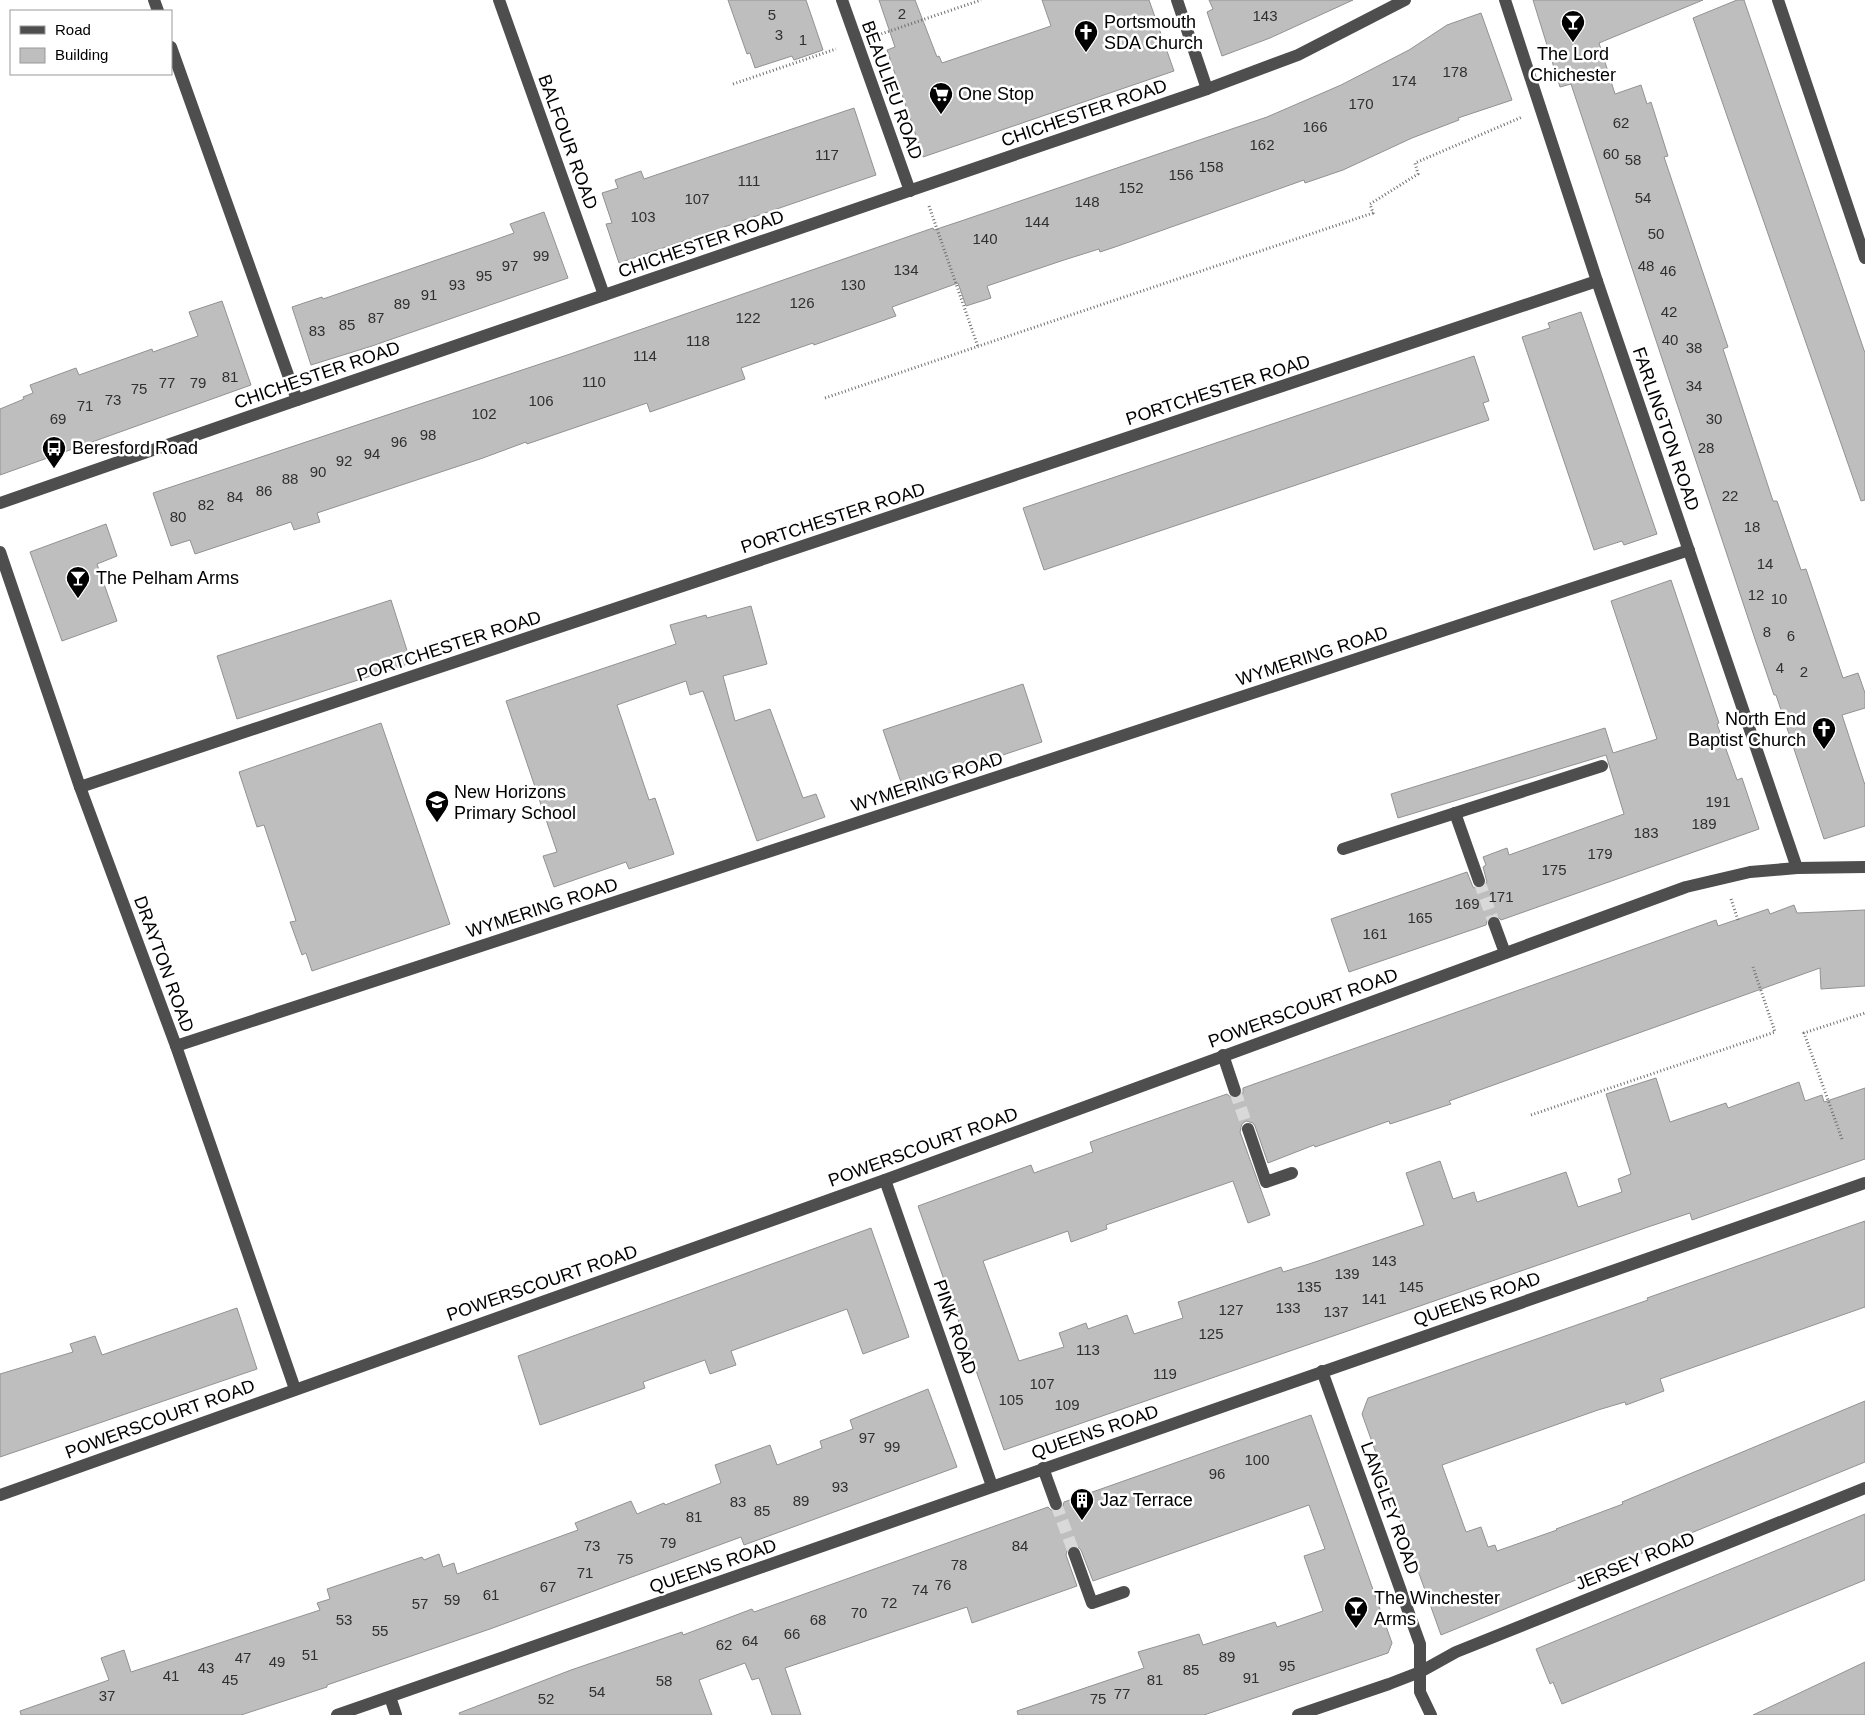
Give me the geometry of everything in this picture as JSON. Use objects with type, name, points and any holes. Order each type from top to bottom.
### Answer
[{"type":"street","name":"BALFOUR ROAD","points":[[499,0],[604,295]]},
{"type":"street","name":"BEAULIEU ROAD","points":[[842,0],[910,191]]},
{"type":"street","points":[[1177,0],[1207,89]]},
{"type":"street","name":"CHICHESTER ROAD","points":[[0,503],[1207,89],[1298,55],[1405,0]]},
{"type":"street","name":"FARLINGTON ROAD","points":[[1506,0],[1598,281],[1797,868]]},
{"type":"street","points":[[1778,0],[1865,258]]},
{"type":"street","points":[[172,51],[297,400]]},
{"type":"street","name":"PORTCHESTER ROAD","points":[[80,787],[1598,281]]},
{"type":"street","name":"WYMERING ROAD","points":[[176,1046],[1689,550]]},
{"type":"street","name":"DRAYTON ROAD","points":[[0,552],[80,787],[176,1046],[295,1389]]},
{"type":"street","points":[[1343,849],[1602,766]]},
{"type":"street","points":[[1455,813],[1479,881]]},
{"type":"street","name":"POWERSCOURT ROAD","points":[[0,1495],[885,1180],[1686,887],[1750,872],[1797,868],[1865,867]]},
{"type":"street","points":[[1494,923],[1505,953]]},
{"type":"street","points":[[1223,1055],[1235,1091]]},
{"type":"street","points":[[1248,1130],[1266,1182],[1292,1173]]},
{"type":"street","name":"PINK ROAD","points":[[885,1180],[992,1486]]},
{"type":"street","name":"QUEENS ROAD","points":[[337,1715],[1865,1183]]},
{"type":"street","name":"LANGLEY ROAD","points":[[1322,1371],[1420,1644],[1420,1692],[1431,1715]]},
{"type":"street","points":[[1043,1468],[1056,1504]]},
{"type":"street","name":"JERSEY ROAD","points":[[1298,1715],[1420,1672],[1456,1652],[1865,1488]]},
{"type":"street","points":[[1074,1553],[1092,1603],[1124,1592]]},
{"type":"street","points":[[390,1697],[396,1715]]},
{"type":"path","points":[[825,398],[1373,214],[1370,204],[1418,174],[1415,163],[1541,108]]},
{"type":"path","points":[[922,187],[978,347]]},
{"type":"path","points":[[1531,1115],[1775,1032],[1753,966]]},
{"type":"path","points":[[1842,1139],[1804,1033],[1865,1012]]},
{"type":"building","points":[[728,0],[806,0],[823,50],[794,60],[792,56],[755,68],[750,53],[747,54]]},
{"type":"building","points":[[879,0],[915,0],[937,57],[939,56],[942,63],[1051,26],[1042,0],[1149,0],[1174,71],[923,157],[887,50],[895,47]]},
{"type":"building","points":[[1209,0],[1353,0],[1270,38],[1222,56],[1207,12],[1213,9]]},
{"type":"building","points":[[1533,0],[1703,0],[1599,43],[1615,94],[1641,85],[1647,104],[1651,102],[1668,156],[1664,157],[1728,347],[1723,349],[1773,501],[1777,501],[1801,570],[1806,569],[1843,678],[1858,673],[1865,693],[1865,708],[1842,715],[1865,785],[1865,826],[1824,839],[1776,695],[1774,695],[1755,639],[1571,84],[1560,87]]},
{"type":"building","points":[[1737,0],[1744,0],[1865,353],[1865,500],[1861,501],[1693,18]]},
{"type":"building","points":[[1481,13],[1512,100],[1458,118],[1459,120],[1412,138],[1343,170],[1305,183],[1304,180],[1100,252],[1099,249],[987,286],[991,298],[966,306],[958,283],[892,307],[896,316],[741,368],[745,379],[650,412],[647,403],[527,444],[526,442],[317,513],[320,522],[294,530],[291,522],[195,554],[190,540],[171,546],[153,493],[570,354],[933,228],[934,230],[1267,117],[1341,85],[1409,50],[1447,25]]},
{"type":"building","points":[[854,108],[876,175],[619,263],[606,224],[612,223],[602,193],[618,188],[615,180],[641,171],[644,179]]},
{"type":"building","points":[[544,212],[568,278],[372,346],[311,365],[292,307],[322,297],[323,299],[514,233],[510,224]]},
{"type":"building","points":[[222,301],[251,385],[0,475],[0,409],[33,393],[30,385],[76,368],[79,375],[152,349],[153,352],[198,336],[189,312]]},
{"type":"building","points":[[1581,312],[1657,534],[1624,545],[1622,541],[1594,550],[1522,337],[1550,328],[1548,323]]},
{"type":"building","points":[[1474,356],[1489,401],[1483,403],[1489,420],[1044,570],[1023,508]]},
{"type":"building","name":"The Pelham Arms","points":[[106,524],[117,556],[97,564],[117,621],[62,641],[30,552]]},
{"type":"building","points":[[1671,580],[1719,723],[1717,724],[1737,780],[1742,778],[1759,829],[1501,920],[1496,915],[1492,915],[1488,918],[1486,925],[1349,972],[1331,919],[1467,872],[1473,887],[1477,889],[1482,888],[1487,882],[1483,867],[1486,865],[1483,857],[1507,848],[1509,855],[1624,814],[1606,755],[1398,818],[1391,794],[1605,728],[1613,753],[1657,739],[1611,601]]},
{"type":"building","points":[[391,600],[411,663],[237,719],[217,656]]},
{"type":"building","points":[[751,606],[767,664],[723,676],[735,721],[770,709],[803,798],[816,794],[825,817],[757,841],[703,691],[690,695],[686,681],[617,705],[649,800],[655,798],[674,854],[629,869],[626,862],[554,887],[543,856],[557,852],[506,701],[676,644],[670,625],[706,615],[707,618]]},
{"type":"building","points":[[1023,684],[1042,742],[903,788],[883,730]]},
{"type":"building","points":[[381,723],[450,924],[312,971],[306,953],[302,955],[290,922],[296,921],[264,825],[257,827],[239,772]]},
{"type":"building","points":[[1794,905],[1797,913],[1865,910],[1865,986],[1821,989],[1820,968],[1449,1101],[1451,1104],[1390,1124],[1389,1121],[1315,1147],[1314,1145],[1268,1163],[1255,1126],[1253,1123],[1246,1121],[1242,1124],[1240,1132],[1270,1215],[1248,1223],[1233,1181],[1106,1225],[1107,1229],[1071,1242],[1068,1231],[983,1261],[1019,1361],[1064,1347],[1059,1333],[1086,1323],[1088,1329],[1127,1315],[1134,1334],[1183,1318],[1178,1302],[1281,1267],[1283,1272],[1309,1264],[1424,1225],[1406,1173],[1440,1161],[1453,1199],[1474,1192],[1477,1202],[1566,1172],[1578,1207],[1622,1192],[1618,1179],[1631,1174],[1606,1094],[1656,1078],[1670,1122],[1726,1103],[1728,1108],[1799,1082],[1805,1101],[1822,1095],[1824,1102],[1865,1088],[1865,1159],[1692,1220],[1690,1213],[1648,1227],[1004,1450],[918,1206],[1031,1165],[1034,1173],[1093,1152],[1090,1142],[1227,1094],[1233,1099],[1238,1098],[1243,1093],[1243,1088],[1716,920],[1718,926],[1768,909],[1770,914]]},
{"type":"building","points":[[1865,1221],[1865,1307],[1660,1379],[1664,1391],[1626,1405],[1625,1402],[1598,1410],[1442,1465],[1466,1532],[1481,1527],[1488,1547],[1495,1545],[1497,1551],[1623,1504],[1622,1502],[1865,1401],[1865,1462],[1441,1635],[1362,1414],[1368,1398],[1648,1300],[1647,1298]]},
{"type":"building","points":[[871,1228],[909,1337],[863,1354],[847,1309],[731,1351],[736,1365],[710,1374],[705,1360],[643,1382],[645,1388],[540,1425],[518,1356]]},
{"type":"building","points":[[237,1308],[257,1369],[0,1457],[0,1374],[73,1352],[70,1344],[95,1336],[102,1355]]},
{"type":"building","points":[[928,1389],[957,1467],[744,1545],[741,1537],[490,1629],[327,1685],[327,1687],[241,1715],[21,1715],[20,1711],[109,1680],[101,1658],[124,1650],[131,1672],[320,1610],[317,1603],[330,1599],[327,1589],[422,1557],[424,1560],[439,1554],[443,1567],[454,1563],[457,1574],[578,1530],[575,1523],[631,1501],[637,1514],[721,1483],[715,1465],[770,1445],[777,1465],[822,1448],[820,1441],[853,1429],[850,1420]]},
{"type":"building","points":[[1311,1415],[1392,1643],[1388,1653],[1204,1715],[1018,1715],[1017,1711],[1144,1668],[1138,1652],[1199,1634],[1203,1645],[1275,1622],[1277,1627],[1323,1611],[1304,1556],[1325,1549],[1309,1505],[1093,1581],[1081,1550],[1076,1545],[1071,1546],[1068,1548],[1066,1555],[1077,1586],[972,1623],[967,1607],[785,1668],[801,1715],[772,1715],[759,1678],[752,1680],[745,1663],[699,1680],[712,1715],[460,1715],[459,1713],[571,1670],[682,1632],[683,1635],[752,1609],[754,1612],[1048,1507],[1058,1512],[1062,1509],[1064,1502]]},
{"type":"building","points":[[1865,1514],[1865,1580],[1562,1704],[1553,1682],[1550,1684],[1536,1649]]},
{"type":"building","points":[[1865,1662],[1865,1715],[1753,1715],[1846,1671]]},
{"type":"tunnel","points":[[1479,881],[1494,923]]},
{"type":"tunnel","points":[[1235,1091],[1248,1129]]},
{"type":"tunnel","points":[[1056,1504],[1074,1553]]},
{"type":"place","name":"The Lord Chichester","points":[[1573,43]]},
{"type":"place","name":"Portsmouth SDA Church","points":[[1086,53]]},
{"type":"place","name":"One Stop","points":[[941,115]]},
{"type":"place","name":"Beresford Road","points":[[54,469]]},
{"type":"place","name":"The Pelham Arms","points":[[78,599]]},
{"type":"place","name":"North End Baptist Church","points":[[1824,750]]},
{"type":"place","name":"New Horizons Primary School","points":[[437,823]]},
{"type":"place","name":"Jaz Terrace","points":[[1082,1521]]},
{"type":"place","name":"The Winchester Arms","points":[[1356,1629]]}]
